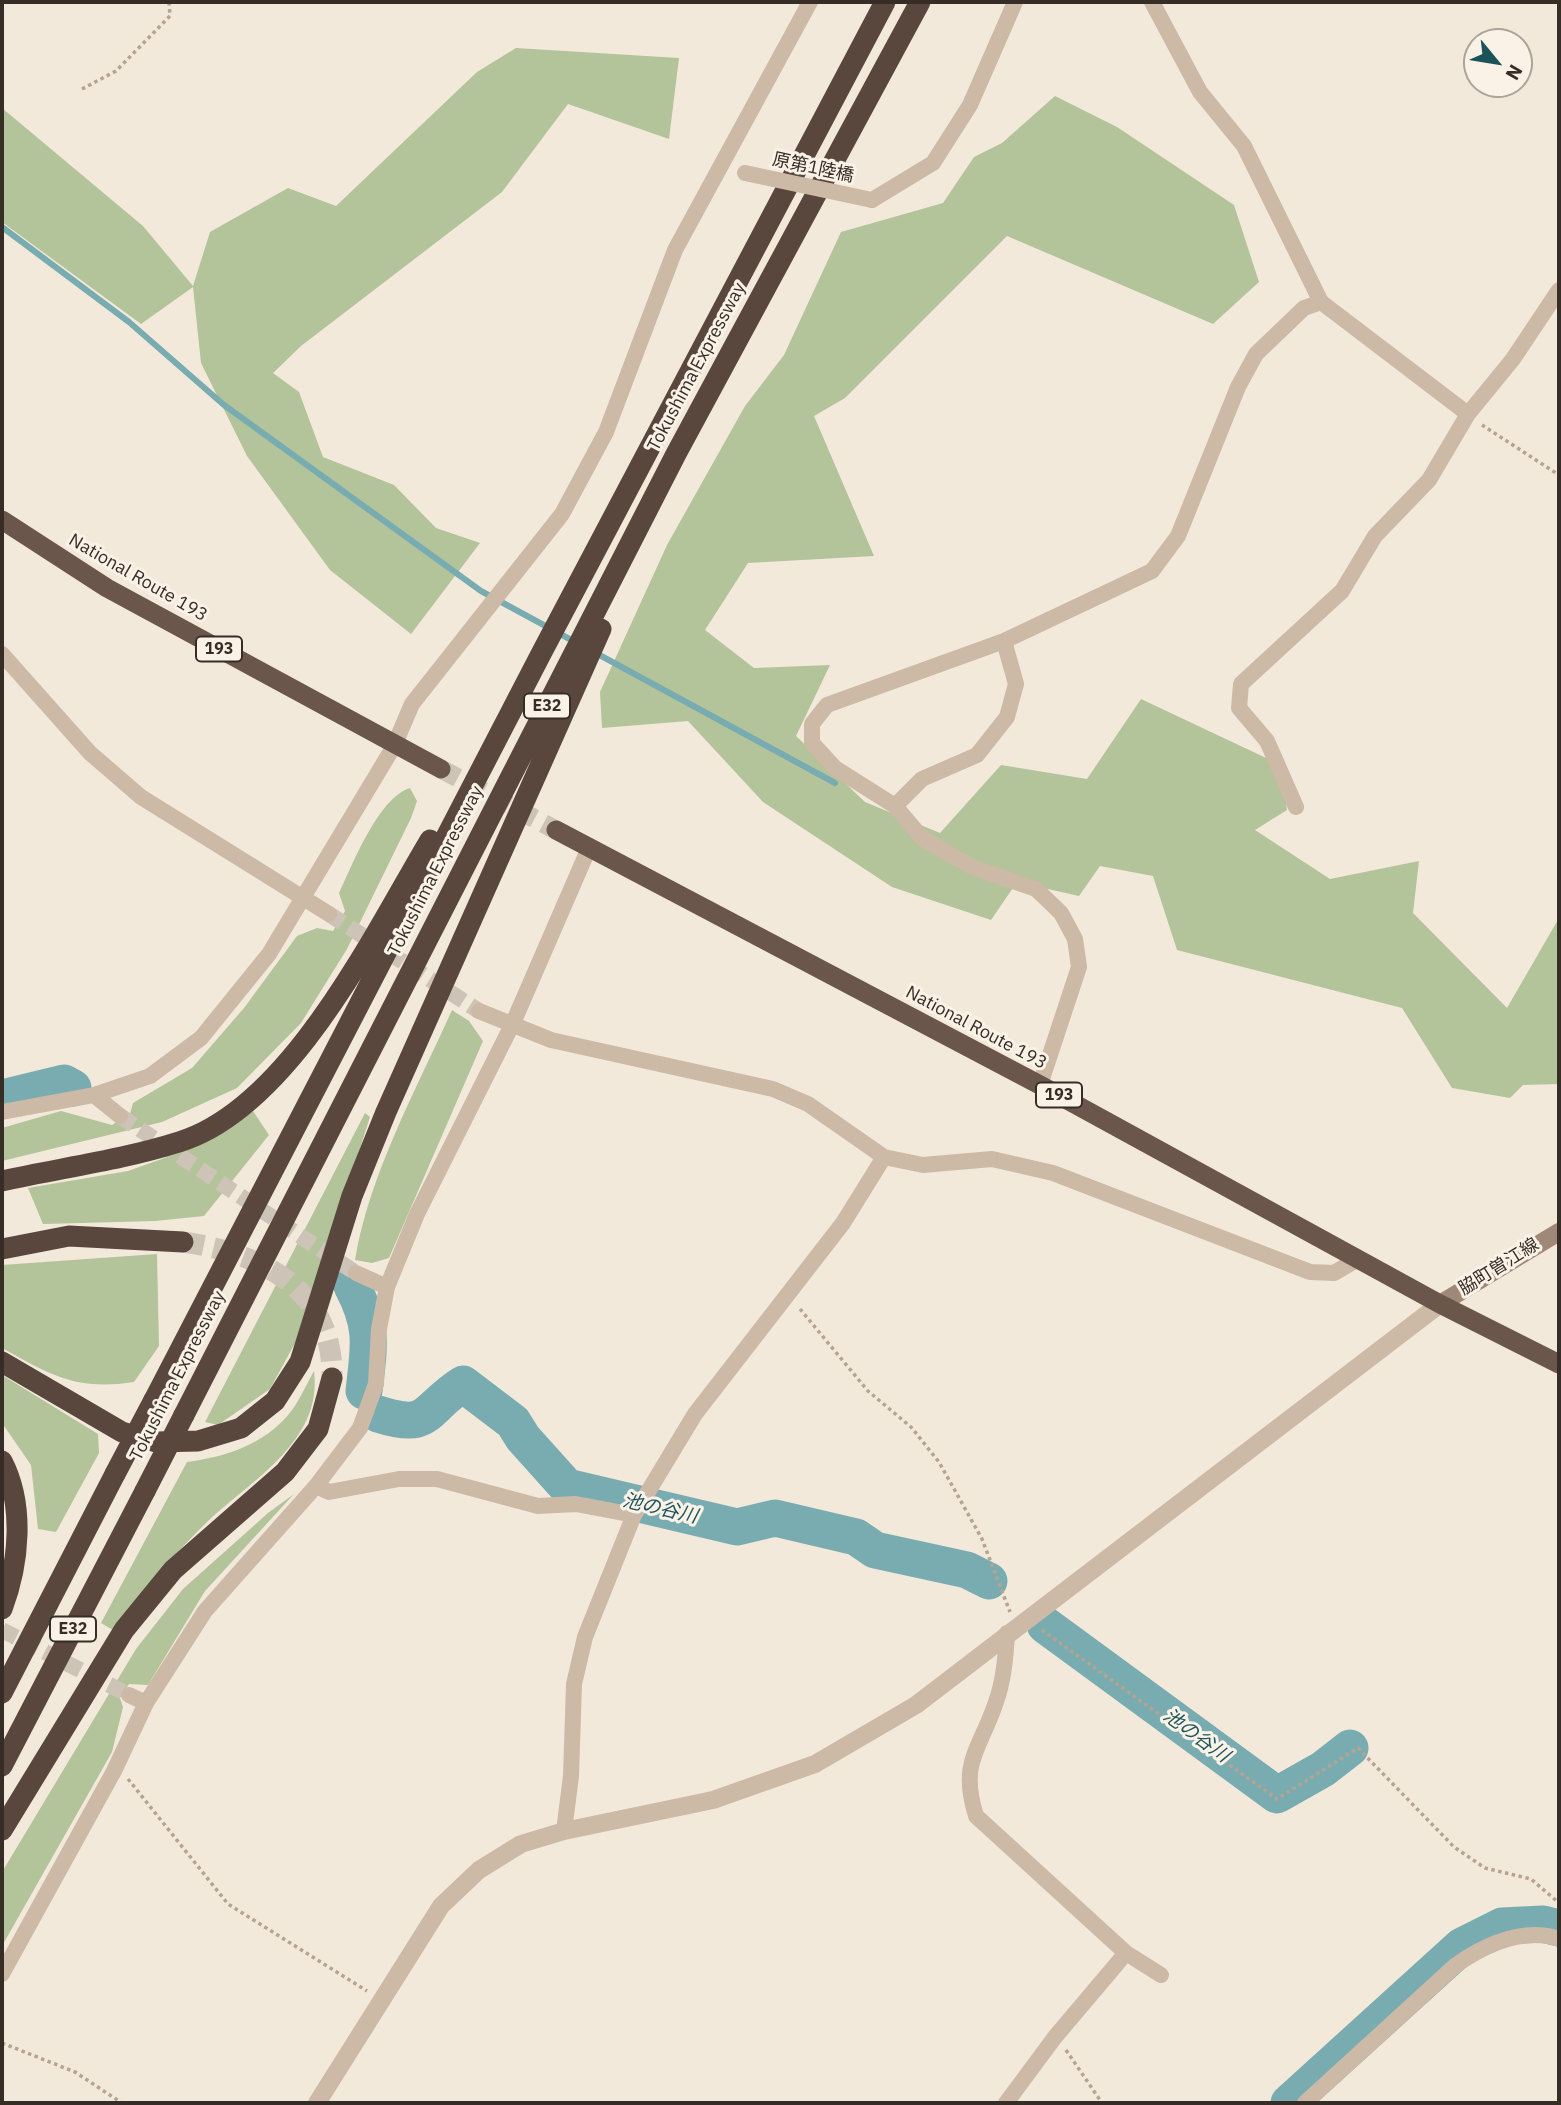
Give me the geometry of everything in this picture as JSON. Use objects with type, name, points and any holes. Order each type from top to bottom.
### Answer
[{"type":"highway","name":"Tokushima Expressway","points":[[2,1693],[542,652],[885,2]]},
{"type":"highway","name":"Tokushima Expressway","points":[[2,1766],[676,454],[920,2]]},
{"type":"highway","points":[[2,1362],[122,1432],[156,1442],[198,1441],[241,1428],[275,1401],[300,1362],[352,1196],[386,1112],[534,783],[676,454]]},
{"type":"highway","name":"National Route 193","points":[[2,520],[107,588],[394,746],[441,769]]},
{"type":"highway","points":[[2,1181],[181,1142],[229,1116],[282,1069],[337,998],[542,652]]},
{"type":"highway","name":"National Route 193","points":[[556,830],[1040,1085],[1440,1304],[1559,1364]]},
{"type":"highway","points":[[2,1249],[69,1236],[183,1242]]},
{"type":"highway","points":[[2,1830],[124,1630],[173,1570],[285,1472],[318,1429],[332,1378]]},
{"type":"highway","points":[[2,1461],[9,1475],[18,1531],[9,1591],[2,1609]]},
{"type":"main road","name":"脇町曽江線","points":[[1440,1304],[1559,1232]]},
{"type":"street","points":[[2,1112],[94,1095],[150,1076],[201,1038],[269,954],[394,746],[412,704],[562,514],[606,432],[675,250],[810,2]]},
{"type":"street","name":"原第1陸橋","points":[[722,165],[745,173],[872,200],[933,163],[970,105],[1015,2]]},
{"type":"street","points":[[1153,2],[1200,92],[1244,146],[1321,302],[1468,414]]},
{"type":"street","points":[[1296,807],[1291,790],[1267,741],[1238,708],[1241,684],[1342,591],[1375,536],[1429,480],[1468,414],[1513,359],[1559,290]]},
{"type":"street","points":[[1040,1085],[1079,967],[1075,939],[1061,913],[1036,890],[972,867],[922,838],[895,806],[835,768],[813,743],[812,724],[827,705],[1004,641],[1152,571],[1178,536],[1238,387],[1256,354],[1304,308],[1321,302]]},
{"type":"street","points":[[895,806],[922,779],[977,755],[1007,717],[1016,684],[1004,641]]},
{"type":"street","points":[[2,654],[89,753],[141,797],[329,914]]},
{"type":"street","points":[[2,1974],[114,1771],[146,1703],[205,1611],[275,1528],[316,1486],[360,1427],[376,1384],[379,1329],[387,1287],[417,1214],[513,1023],[589,848]]},
{"type":"street","points":[[479,1011],[551,1040],[576,1047],[773,1089],[808,1104],[884,1157],[923,1165],[992,1158],[1053,1173],[1310,1272],[1334,1273],[1358,1259]]},
{"type":"street","points":[[94,1095],[120,1116]]},
{"type":"street","points":[[564,1831],[571,1776],[574,1684],[585,1637],[637,1509],[695,1414],[843,1223],[884,1157]]},
{"type":"street","points":[[356,1273],[387,1287]]},
{"type":"street","points":[[317,2103],[441,1906],[479,1870],[521,1844],[564,1831],[713,1800],[815,1764],[916,1705],[1440,1304]]},
{"type":"street","points":[[316,1486],[329,1492],[398,1479],[437,1479],[538,1506],[576,1504],[637,1509]]},
{"type":"street","points":[[1016,1626],[997,1702],[972,1759],[968,1789],[975,1816],[1126,1953],[1161,1975]]},
{"type":"street","points":[[129,1695],[146,1703]]},
{"type":"street","points":[[1305,2103],[1456,1965],[1482,1947],[1515,1937],[1550,1936],[1559,1939]]},
{"type":"street","points":[[1006,2103],[1055,2036],[1126,1953]]},
{"type":"path","points":[[82,89],[116,71],[170,16],[169,2]]},
{"type":"path","points":[[1468,414],[1497,437],[1559,475]]},
{"type":"path","points":[[786,1297],[806,1314],[868,1391],[911,1427],[939,1462],[982,1539],[1016,1626],[1277,1799],[1358,1748],[1454,1847],[1485,1868],[1531,1879],[1559,1903]]},
{"type":"path","points":[[114,1771],[128,1779],[228,1904],[381,1999]]},
{"type":"path","points":[[1055,2036],[1102,2103]]},
{"type":"path","points":[[2,2043],[75,2072],[122,2103]]},
{"type":"green space","points":[[516,48],[679,58],[669,139],[568,104],[502,192],[301,346],[273,373],[299,392],[323,457],[394,485],[436,528],[480,543],[411,634],[330,570],[247,456],[201,363],[193,287],[141,324],[2,222],[2,108],[143,226],[193,286],[210,232],[288,188],[336,206],[477,72]]},
{"type":"green space","points":[[1055,96],[1117,127],[1234,205],[1259,282],[1213,324],[1007,236],[845,398],[814,416],[874,556],[748,563],[705,630],[754,668],[830,665],[796,736],[865,802],[940,833],[1001,765],[1087,779],[1141,699],[1281,765],[1287,810],[1255,830],[1330,879],[1419,861],[1413,913],[1507,1008],[1559,918],[1559,1084],[1523,1085],[1510,1098],[1452,1088],[1402,1008],[1177,950],[1153,876],[1100,866],[1079,896],[1017,882],[991,920],[892,887],[763,802],[688,721],[602,728],[600,692],[667,545],[745,406],[784,355],[841,232],[943,203],[974,157],[1002,143]]},
{"type":"green space","points":[[410,788],[417,801],[411,818],[347,949],[301,1023],[237,1088],[162,1122],[2,1161],[2,1128],[61,1111],[112,1125],[130,1114],[133,1103],[192,1068],[244,1008],[297,936],[317,928],[333,931],[345,911],[339,893],[368,833],[387,805],[398,794]]},
{"type":"green space","points":[[452,1010],[469,1021],[483,1041],[389,1258],[372,1263],[355,1260],[371,1196],[383,1164]]},
{"type":"green space","points":[[253,1111],[269,1135],[204,1216],[155,1221],[43,1224],[28,1188],[128,1171],[198,1146]]},
{"type":"green space","points":[[365,1113],[370,1117],[301,1332],[270,1389],[218,1425],[205,1422]]},
{"type":"green space","points":[[157,1254],[159,1346],[134,1382],[80,1382],[50,1373],[2,1348],[2,1265]]},
{"type":"green space","points":[[314,1371],[314,1396],[307,1419],[295,1440],[261,1476],[192,1537],[113,1630],[101,1623],[187,1462],[229,1453],[267,1434],[293,1409]]},
{"type":"green space","points":[[2,1375],[98,1434],[99,1453],[56,1532],[38,1529],[31,1465],[2,1423]]},
{"type":"green space","points":[[294,1494],[205,1591],[148,1685],[129,1684],[120,1698],[123,1707],[112,1752],[2,1946],[2,1872],[136,1649],[183,1589],[268,1513]]},
{"type":"waterway","points":[[2,227],[129,322],[224,405],[481,591],[575,642]]},
{"type":"waterway","points":[[594,652],[835,783]]},
{"type":"waterway","name":"池の谷川","points":[[2,1098],[64,1083],[73,1088]]},
{"type":"waterway","name":"池の谷川","points":[[352,1286],[367,1326],[364,1391]]},
{"type":"waterway","name":"池の谷川","points":[[378,1414],[395,1419],[418,1419],[463,1384],[513,1422],[523,1438],[567,1487],[737,1527],[775,1518],[856,1537],[875,1550],[967,1570],[989,1581]]},
{"type":"waterway","name":"池の谷川","points":[[1045,1625],[1277,1795],[1323,1769],[1350,1748]]},
{"type":"waterway","points":[[1289,2103],[1462,1946],[1502,1926],[1543,1924],[1559,1928]]},
{"type":"tunnel","points":[[441,769],[556,830]]},
{"type":"tunnel","points":[[329,914],[479,1011]]},
{"type":"tunnel","points":[[120,1116],[356,1273]]},
{"type":"tunnel","points":[[183,1242],[239,1255],[265,1266],[288,1281],[306,1299],[321,1321],[329,1347],[332,1378]]},
{"type":"tunnel","points":[[2,1630],[129,1695]]}]
